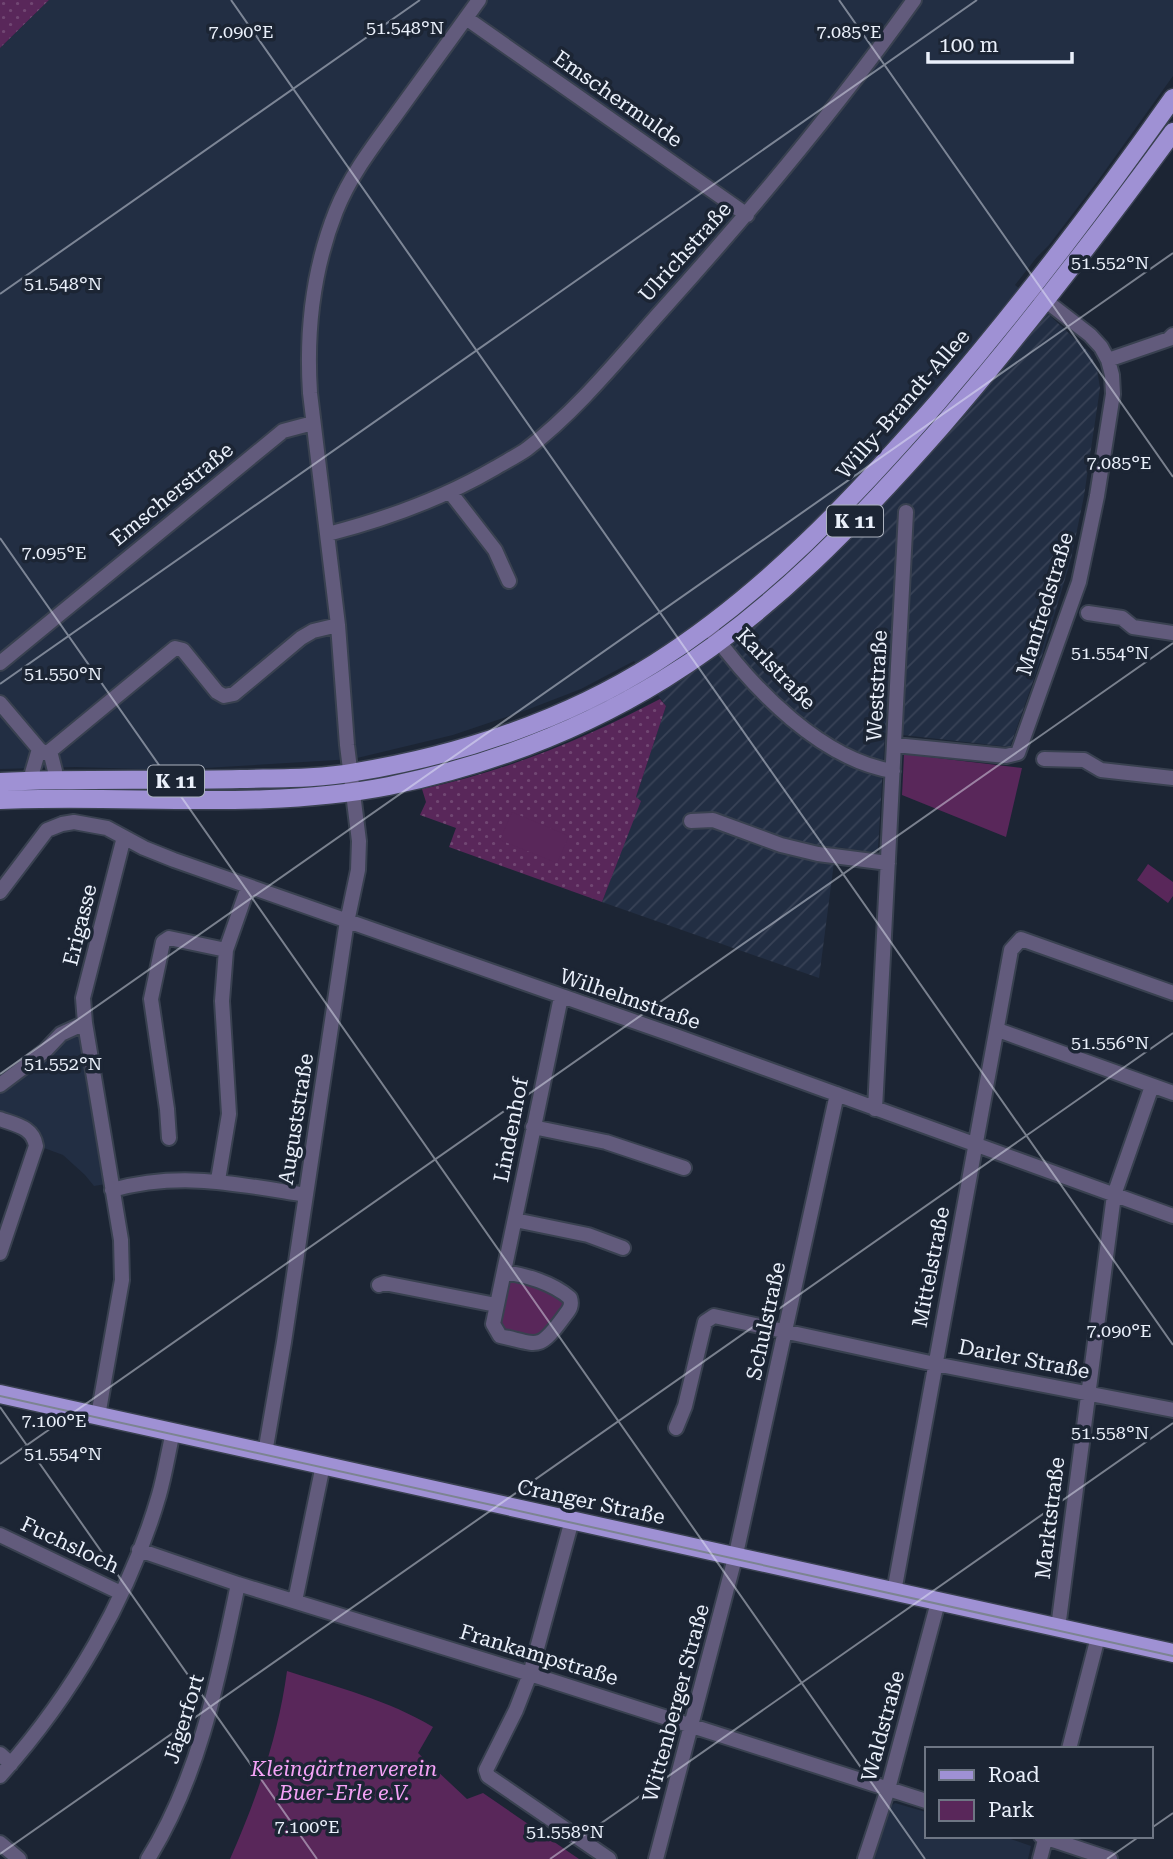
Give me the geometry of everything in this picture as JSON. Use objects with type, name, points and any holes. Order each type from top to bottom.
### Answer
[{"type":"main road","name":"Willy-Brandt-Allee","points":[[0,782],[277,778],[352,773],[386,767],[489,741],[593,697],[652,665],[762,584],[871,477],[1032,289],[1122,171],[1173,98]]},
{"type":"main road","name":"Willy-Brandt-Allee","points":[[0,800],[190,801],[277,798],[354,791],[463,768],[531,746],[664,679],[719,642],[790,586],[869,507],[976,386],[1046,301],[1173,132]]},
{"type":"main road","name":"Cranger Straße","points":[[0,1394],[1173,1653]]},
{"type":"street","points":[[354,791],[308,366],[312,299],[321,256],[337,209],[367,155],[479,0]]},
{"type":"street","name":"Ulrichstraße","points":[[328,534],[398,513],[450,492],[525,450],[558,421],[747,215],[915,0]]},
{"type":"street","name":"Emschermulde","points":[[466,18],[747,215]]},
{"type":"street","points":[[1032,289],[1090,335],[1108,360],[1169,339],[1173,335]]},
{"type":"street","name":"Manfredstraße","points":[[895,745],[1006,757],[1018,753],[1079,582],[1097,496],[1112,394],[1112,375],[1108,360]]},
{"type":"street","name":"Emscherstraße","points":[[0,663],[283,431],[313,423]]},
{"type":"street","points":[[450,492],[495,550],[509,581]]},
{"type":"street","name":"Weststraße","points":[[875,1109],[906,512]]},
{"type":"street","points":[[1088,614],[1122,618],[1133,627],[1173,633]]},
{"type":"street","points":[[30,780],[44,750],[175,648],[183,650],[217,692],[224,696],[234,694],[301,638],[313,631],[338,625]]},
{"type":"street","name":"Karlstraße","points":[[708,626],[754,684],[808,733],[852,758],[879,769],[893,771]]},
{"type":"street","points":[[0,704],[44,750],[55,771],[55,780]]},
{"type":"street","points":[[1044,759],[1084,760],[1101,770],[1173,778]]},
{"type":"street","name":"Auguststraße","points":[[265,1453],[358,870],[359,841],[354,791]]},
{"type":"street","points":[[691,821],[713,820],[781,845],[818,854],[888,863]]},
{"type":"street","name":"Wilhelmstraße","points":[[0,892],[47,830],[74,822],[107,828],[174,860],[248,887],[837,1094],[1173,1216]]},
{"type":"street","name":"Erigasse","points":[[98,1416],[122,1280],[121,1240],[83,998],[124,837]]},
{"type":"street","points":[[218,1180],[229,1114],[222,1001],[226,950],[248,887]]},
{"type":"street","points":[[169,1138],[151,999],[163,942],[169,938],[226,950]]},
{"type":"street","name":"Mittelstraße","points":[[894,1592],[1011,950],[1021,939],[1173,993]]},
{"type":"street","name":"Lindenhof","points":[[504,1272],[536,1280],[563,1292],[572,1302],[547,1340],[535,1343],[500,1336],[493,1324],[561,997]]},
{"type":"street","points":[[0,1085],[45,1051],[61,1034],[85,1023]]},
{"type":"street","points":[[998,1030],[1173,1093]]},
{"type":"street","name":"Marktstraße","points":[[1058,1628],[1114,1195],[1152,1086]]},
{"type":"street","name":"Schulstraße","points":[[735,1557],[837,1094]]},
{"type":"street","points":[[0,1119],[26,1128],[34,1136],[36,1146],[1,1250]]},
{"type":"street","points":[[533,1127],[606,1142],[684,1167]]},
{"type":"street","points":[[112,1190],[180,1179],[218,1180],[306,1195]]},
{"type":"street","points":[[514,1220],[588,1235],[623,1248]]},
{"type":"street","points":[[379,1285],[384,1283],[496,1305]]},
{"type":"street","name":"Darler Straße","points":[[676,1428],[685,1406],[705,1322],[714,1316],[935,1364],[1173,1410]]},
{"type":"street","points":[[0,1776],[6,1759],[46,1720],[85,1660],[121,1592],[159,1495],[173,1432]]},
{"type":"street","points":[[295,1601],[323,1465]]},
{"type":"street","points":[[572,1520],[530,1674],[516,1710],[486,1770],[488,1776],[610,1859]]},
{"type":"street","name":"Fuchsloch","points":[[0,1535],[121,1592]]},
{"type":"street","name":"Frankampstraße","points":[[139,1550],[238,1584],[925,1801]]},
{"type":"street","name":"Wittenberger Straße","points":[[656,1859],[735,1557]]},
{"type":"street","name":"Jägerfort","points":[[148,1859],[196,1759],[218,1682],[238,1584]]},
{"type":"street","name":"Waldstraße","points":[[865,1859],[888,1789],[938,1602]]},
{"type":"street","points":[[1070,1747],[1098,1637]]},
{"type":"street","points":[[1040,1859],[1044,1838]]},
{"type":"street","points":[[1047,1838],[1110,1859]]},
{"type":"street","points":[[0,1843],[19,1859]]},
{"type":"shaded area","points":[[49,0],[1173,0],[1173,76],[1097,182],[1015,285],[1030,297],[889,463],[643,675],[634,661],[581,689],[524,711],[453,735],[353,759],[172,770],[76,767],[0,769],[0,48]]},
{"type":"shaded area","points":[[1030,297],[1090,353],[1097,369],[1100,388],[1084,496],[1071,559],[1043,653],[1010,747],[885,733],[878,849],[873,852],[836,847],[819,978],[602,902],[640,802],[636,797],[666,706],[643,675],[756,593]]},
{"type":"shaded area","points":[[67,1037],[81,1037],[106,1184],[94,1186],[63,1155],[44,1148],[0,1113],[0,1092],[44,1059]]},
{"type":"shaded area","points":[[895,1803],[925,1812],[925,1838],[1008,1838],[1031,1846],[1028,1859],[874,1859],[891,1806]]},
{"type":"green space","points":[[0,0],[49,0],[0,48]]},
{"type":"green space","points":[[660,699],[666,706],[636,797],[641,801],[602,902],[449,847],[456,828],[420,815],[426,802],[422,789],[515,763],[602,728]]},
{"type":"green space","points":[[904,754],[1022,768],[1006,837],[902,795]]},
{"type":"green space","points":[[512,812],[569,836],[557,863],[500,840]]},
{"type":"green space","points":[[1148,864],[1173,882],[1173,896],[1168,903],[1137,880]]},
{"type":"green space","points":[[511,1277],[567,1300],[543,1338],[502,1331],[499,1327]]},
{"type":"green space","name":"Kleingärtnerverein Buer-Erle e.V.","points":[[287,1671],[380,1702],[433,1727],[418,1753],[467,1799],[483,1793],[579,1859],[230,1859],[265,1767],[278,1720]]},
{"type":"tram line","points":[[0,1396],[1173,1656]]}]
